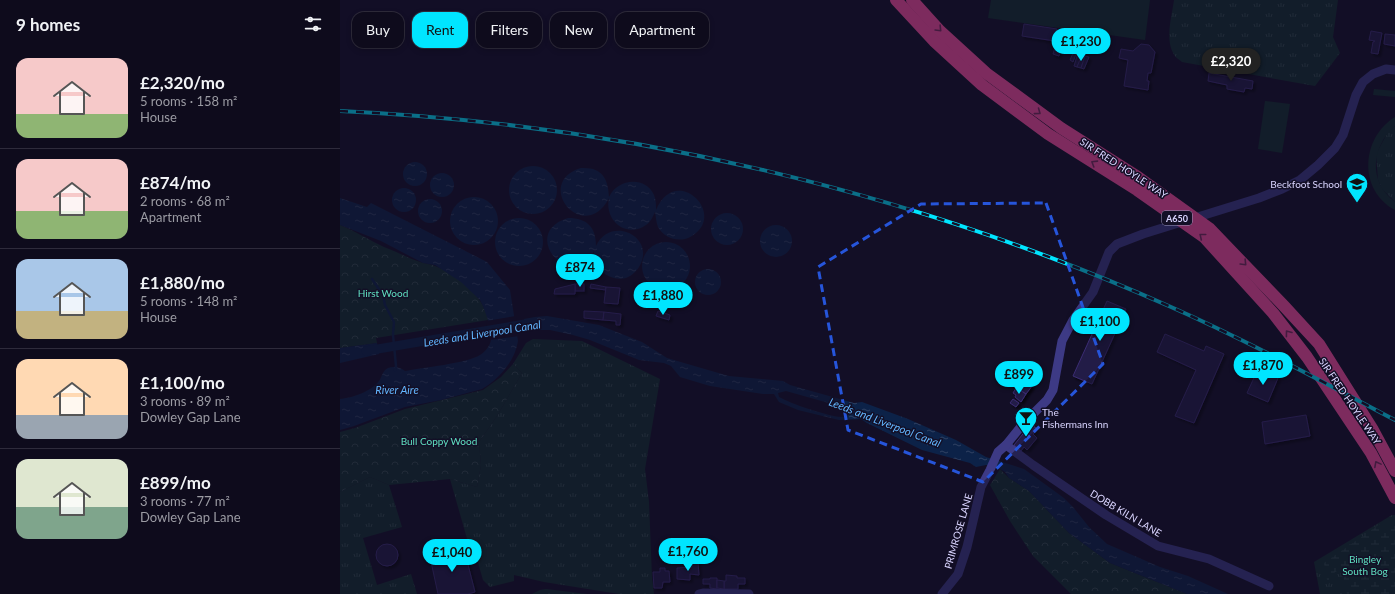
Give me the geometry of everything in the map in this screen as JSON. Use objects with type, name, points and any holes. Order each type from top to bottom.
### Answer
[{"type":"highway","name":"SIR FRED HOYLE WAY","points":[[896,0],[934,41],[982,85],[1048,134],[1136,190],[1204,237],[1273,313],[1307,358],[1371,453],[1395,498]]},
{"type":"highway","name":"SIR FRED HOYLE WAY","points":[[912,0],[940,31],[986,73],[1061,128],[1138,177],[1209,228],[1319,344],[1373,430],[1395,471]]},
{"type":"street","points":[[1006,445],[1023,424],[1047,400],[1053,390],[1062,341],[1073,320],[1093,292],[1107,255],[1117,244],[1143,234],[1282,189],[1300,180],[1335,148],[1343,135],[1356,95],[1363,82],[1373,74],[1386,70],[1395,70]]},
{"type":"street","name":"PRIMROSE LANE","points":[[942,594],[958,574],[967,547],[981,487],[998,452],[1006,445]]},
{"type":"street","name":"DOBB KILN LANE","points":[[1006,445],[1106,515],[1158,546],[1209,559],[1269,586]]},
{"type":"street","points":[[699,594],[750,594]]},
{"type":"highlighted area","points":[[1046,203],[1103,364],[983,482],[848,430],[818,267],[921,204]]},
{"type":"green space","points":[[991,0],[1150,0],[1145,40],[988,18]]},
{"type":"green space","points":[[1174,0],[1338,0],[1333,37],[1340,53],[1315,86],[1182,62],[1176,58],[1172,50],[1169,36]]},
{"type":"green space","points":[[1374,89],[1395,91],[1395,97],[1373,95]]},
{"type":"green space","points":[[1265,101],[1290,104],[1282,153],[1258,149]]},
{"type":"green space","points":[[1395,117],[1395,126],[1387,134],[1381,144],[1377,154],[1376,164],[1380,185],[1386,194],[1395,202],[1395,210],[1383,201],[1375,190],[1370,177],[1368,164],[1370,150],[1375,138],[1384,126]]},
{"type":"green space","points":[[1395,126],[1395,202],[1382,189],[1378,180],[1376,154],[1388,132]]},
{"type":"green space","name":"Hirst Wood","points":[[340,225],[384,247],[423,263],[434,265],[452,274],[475,294],[485,311],[488,320],[376,338],[377,343],[340,348]]},
{"type":"green space","points":[[533,339],[582,341],[660,379],[645,469],[649,502],[654,594],[619,594],[544,582],[514,575],[514,581],[490,587],[483,580],[473,545],[468,542],[450,479],[477,487],[481,465],[479,442],[497,416],[522,373],[513,364],[526,343]]},
{"type":"green space","name":"Bull Coppy Wood","points":[[513,364],[522,373],[497,416],[479,442],[481,465],[477,487],[450,479],[389,485],[370,477],[340,492],[340,432],[355,428],[405,409],[483,390],[501,377]]},
{"type":"green space","points":[[1000,469],[1009,478],[1029,491],[1069,533],[1110,563],[1187,594],[1071,594],[1033,556],[1010,521],[990,485]]},
{"type":"green space","points":[[370,477],[389,485],[402,527],[363,538],[377,585],[411,574],[417,594],[340,594],[340,492]]},
{"type":"green space","name":"Bingley South Bog","points":[[1392,515],[1395,515],[1395,594],[1320,594],[1314,562]]},
{"type":"green space","name":"Bingley South Bog","points":[[1380,524],[1395,525],[1395,594],[1347,594],[1342,569],[1335,572],[1328,585],[1324,563]]},
{"type":"green space","points":[[546,589],[587,594],[532,594]]},
{"type":"water","points":[[415,162],[420,163],[426,169],[426,179],[420,185],[415,186],[410,185],[404,179],[403,174],[404,169],[410,163]]},
{"type":"water","points":[[528,166],[538,166],[550,173],[557,185],[557,195],[550,207],[538,214],[528,214],[520,210],[513,203],[509,195],[509,185],[513,177],[520,170]]},
{"type":"water","points":[[581,168],[594,169],[602,175],[607,184],[609,197],[618,186],[624,183],[638,182],[644,184],[654,195],[656,210],[665,197],[675,191],[686,192],[696,198],[702,207],[704,217],[701,228],[686,239],[681,240],[668,237],[658,227],[655,212],[648,224],[638,229],[631,230],[624,228],[613,220],[608,206],[609,198],[599,211],[587,216],[576,214],[567,207],[562,197],[561,186],[567,176]]},
{"type":"water","points":[[442,173],[447,174],[453,180],[453,190],[447,196],[442,197],[437,196],[431,190],[430,185],[431,180],[437,174]]},
{"type":"water","points":[[404,188],[409,189],[415,195],[415,205],[409,211],[404,212],[399,211],[393,205],[392,200],[393,195],[399,189]]},
{"type":"water","points":[[469,197],[479,197],[491,204],[498,216],[498,226],[491,238],[479,245],[469,245],[461,241],[454,234],[450,226],[450,216],[454,208],[461,201]]},
{"type":"water","name":"River Aire","points":[[340,198],[367,207],[371,203],[487,262],[510,290],[518,341],[514,356],[500,375],[482,389],[441,400],[405,407],[340,430],[340,399],[356,396],[372,388],[379,381],[386,369],[397,367],[405,371],[444,365],[474,358],[485,351],[491,340],[488,320],[480,300],[461,282],[435,265],[423,263],[381,241],[340,225]]},
{"type":"water","points":[[430,199],[435,200],[441,206],[441,216],[435,222],[430,223],[425,222],[419,216],[418,211],[419,206],[425,200]]},
{"type":"water","points":[[724,213],[730,213],[740,220],[743,229],[742,235],[736,242],[730,245],[724,245],[714,238],[711,232],[711,226],[718,216]]},
{"type":"water","points":[[514,218],[524,218],[536,225],[543,237],[543,247],[536,259],[524,266],[514,266],[506,262],[499,255],[495,247],[495,237],[499,229],[506,222]]},
{"type":"water","points":[[568,218],[575,218],[589,225],[596,239],[596,246],[602,237],[611,232],[620,231],[636,237],[641,244],[643,253],[641,263],[638,268],[633,274],[626,278],[613,278],[599,269],[595,260],[594,251],[584,263],[573,266],[562,263],[554,256],[548,246],[548,236],[554,225]]},
{"type":"water","points":[[773,225],[779,225],[789,232],[792,241],[791,247],[785,254],[779,257],[773,257],[763,250],[760,244],[760,238],[767,228]]},
{"type":"water","points":[[661,242],[671,242],[683,249],[690,261],[690,271],[683,283],[671,290],[661,290],[653,286],[646,279],[642,271],[642,261],[646,253],[653,246]]},
{"type":"water","points":[[708,269],[717,273],[721,282],[717,291],[708,295],[699,291],[695,282],[699,273]]},
{"type":"water","points":[[547,316],[599,325],[642,342],[667,358],[729,376],[783,381],[790,385],[854,403],[862,402],[908,419],[956,440],[986,457],[1024,469],[1064,498],[1089,527],[1107,544],[1160,567],[1188,576],[1228,594],[1187,594],[1110,563],[1069,533],[1029,491],[1009,478],[1005,472],[1000,469],[986,465],[976,467],[970,463],[922,450],[861,419],[839,420],[798,410],[779,402],[774,394],[763,394],[710,386],[680,377],[671,366],[664,363],[639,360],[590,340],[550,330],[526,330],[524,319]],"holes":[[[786,391],[850,409],[850,414],[847,416],[835,416],[792,403],[779,397],[778,393]]]},
{"type":"water","points":[[377,343],[379,354],[340,363],[340,348]]},
{"type":"pier","points":[[516,316],[519,336],[489,340],[486,321]]},
{"type":"building","points":[[1024,24],[1057,29],[1055,41],[1022,36]]},
{"type":"building","points":[[1371,31],[1382,33],[1378,54],[1371,53],[1373,42],[1375,41],[1369,40]]},
{"type":"building","points":[[1385,34],[1395,35],[1395,46],[1384,44]]},
{"type":"building","points":[[1141,44],[1149,45],[1155,52],[1151,73],[1148,73],[1148,90],[1124,86],[1128,60],[1119,58],[1121,49],[1133,51]]},
{"type":"building","points":[[1055,47],[1061,48],[1059,56],[1053,54]]},
{"type":"building","points":[[1073,53],[1076,54],[1073,62],[1070,60]]},
{"type":"building","points":[[1078,53],[1082,55],[1077,67],[1074,66]]},
{"type":"building","points":[[1082,55],[1085,56],[1081,68],[1077,67]]},
{"type":"building","points":[[1085,56],[1089,57],[1084,69],[1081,68]]},
{"type":"building","points":[[1209,73],[1253,81],[1252,89],[1245,88],[1244,92],[1227,89],[1227,85],[1208,81]]},
{"type":"building","points":[[575,284],[584,284],[584,291],[575,291]]},
{"type":"building","points":[[575,284],[575,294],[554,294],[555,289]]},
{"type":"building","points":[[591,284],[606,287],[606,290],[590,288]]},
{"type":"building","points":[[606,287],[620,288],[618,304],[604,303]]},
{"type":"building","points":[[1107,301],[1126,309],[1092,384],[1073,376]]},
{"type":"building","points":[[584,311],[604,312],[603,320],[584,318]]},
{"type":"building","points":[[658,311],[670,315],[669,320],[656,316]]},
{"type":"building","points":[[604,312],[621,314],[620,325],[616,325],[616,321],[603,320]]},
{"type":"building","points":[[1165,334],[1204,351],[1206,346],[1224,354],[1194,423],[1175,416],[1196,370],[1157,352]]},
{"type":"building","points":[[1258,369],[1278,378],[1268,402],[1247,393]]},
{"type":"building","points":[[1025,380],[1032,386],[1026,394],[1019,389]]},
{"type":"building","points":[[1016,388],[1026,394],[1021,402],[1013,393]]},
{"type":"building","points":[[1013,399],[1019,403],[1016,407],[1010,403]]},
{"type":"building","points":[[1306,415],[1310,436],[1265,444],[1262,422]]},
{"type":"building","points":[[1031,424],[1037,429],[1033,434],[1037,438],[1027,450],[1024,447],[1021,451],[1014,445]]},
{"type":"building","points":[[387,544],[395,547],[398,555],[395,563],[387,566],[379,563],[376,555],[379,547]]},
{"type":"building","points":[[464,549],[475,592],[468,594],[438,594],[430,557]]},
{"type":"building","points":[[692,562],[698,562],[699,575],[690,574],[690,580],[677,579],[677,568],[692,567]]},
{"type":"building","points":[[660,568],[665,568],[665,571],[669,571],[670,582],[663,582],[662,588],[654,588],[653,572],[660,572]]},
{"type":"building","points":[[726,575],[737,576],[737,578],[745,578],[745,584],[738,584],[738,589],[724,589]]},
{"type":"building","points":[[717,578],[717,589],[710,588],[710,584],[703,584],[703,579]]},
{"type":"building","points":[[717,580],[724,581],[724,589],[717,588]]},
{"type":"waterway","points":[[372,279],[383,295],[385,305],[394,322],[393,335],[396,366],[395,370]]},
{"type":"waterway","name":"Leeds and Liverpool Canal","points":[[366,351],[525,324],[537,324]]},
{"type":"railway","points":[[340,111],[447,118],[553,131],[659,148],[764,170],[869,197],[971,229],[1072,266],[1171,307],[1256,347],[1395,420]]},
{"type":"place","name":"Beckfoot School","points":[[1357,204]]},
{"type":"place","name":"The Fishermans Inn","points":[[1026,438]]}]
